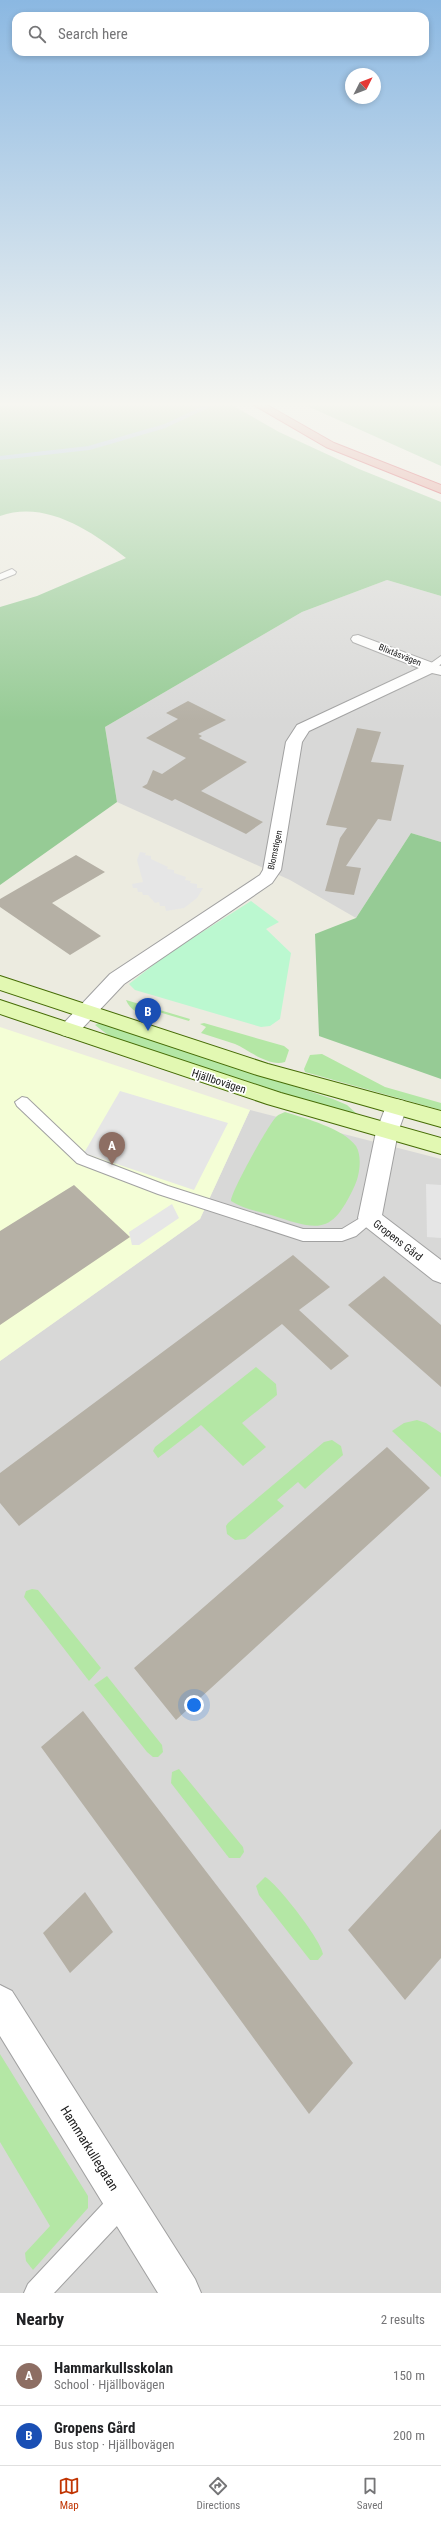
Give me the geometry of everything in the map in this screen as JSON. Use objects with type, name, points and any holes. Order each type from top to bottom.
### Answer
[{"type":"street","name":"Blixtåsvägen","points":[[358,639],[437,666]]},
{"type":"street","name":"Blomstigen","points":[[69,1030],[85,1010],[117,979],[132,967],[266,879],[272,870],[294,742],[303,728],[437,666]]},
{"type":"street","points":[[0,983],[264,1070],[441,1119]]},
{"type":"street","name":"Hjällbovägen","points":[[0,1007],[243,1089],[387,1132],[441,1146]]},
{"type":"street","name":"Gropens Gård","points":[[396,1107],[387,1132],[370,1218],[441,1273]]},
{"type":"street","name":"Hammarkullegatan","points":[[0,2003],[181,2293]]},
{"type":"lane","points":[[0,577],[12,572]]},
{"type":"lane","points":[[22,1102],[82,1159],[170,1193],[303,1235],[342,1235],[351,1232],[370,1218]]},
{"type":"lane","points":[[38,2293],[123,2201]]},
{"type":"shaded area","points":[[387,580],[441,596],[441,842],[411,833],[356,918],[290,880],[117,802],[105,727],[302,612]]},
{"type":"shaded area","points":[[140,852],[151,856],[151,859],[168,867],[167,869],[174,870],[174,873],[186,877],[185,880],[191,881],[190,883],[197,884],[197,888],[203,888],[197,898],[184,908],[166,911],[165,906],[160,906],[159,902],[155,903],[148,895],[143,895],[142,892],[138,892],[137,888],[133,888],[132,884],[143,882],[137,860]]},
{"type":"shaded area","points":[[251,901],[279,922],[266,929],[291,953],[280,1019],[270,1026],[261,1027],[135,990],[129,984],[166,955]]},
{"type":"shaded area","points":[[0,1027],[250,1110],[200,1219],[0,1361]]},
{"type":"shaded area","points":[[120,1091],[228,1123],[194,1190],[84,1153]]},
{"type":"shaded area","points":[[250,1110],[441,1159],[441,2293],[0,2293],[0,1361],[200,1219]]},
{"type":"shaded area","points":[[426,1184],[441,1185],[441,1238],[427,1237]]},
{"type":"shaded area","points":[[172,1204],[179,1218],[139,1245],[132,1245],[129,1232]]},
{"type":"green space","points":[[0,508],[441,508],[441,596],[387,580],[302,612],[105,727],[117,802],[0,885],[0,607],[37,596],[126,558],[83,529],[51,515],[34,512],[17,512],[0,516]]},
{"type":"green space","points":[[411,833],[441,842],[441,1079],[319,1036],[315,934],[356,918]]},
{"type":"green space","points":[[126,1000],[190,1019],[189,1021],[152,1010],[149,1016],[138,1013],[132,1009]]},
{"type":"green space","points":[[100,1022],[333,1099],[347,1105],[357,1114],[292,1096],[121,1040],[108,1035],[95,1025]]},
{"type":"green space","points":[[204,1023],[284,1046],[289,1050],[285,1062],[279,1063],[265,1060],[235,1044],[201,1033],[206,1027],[200,1024]]},
{"type":"green space","points":[[322,1054],[385,1087],[441,1103],[441,1110],[305,1072],[304,1069],[310,1055]]},
{"type":"green space","points":[[285,1112],[334,1129],[350,1140],[358,1150],[360,1165],[355,1185],[339,1213],[331,1221],[323,1225],[313,1226],[302,1224],[246,1208],[231,1201],[243,1173],[266,1131],[277,1116]]},
{"type":"green space","points":[[256,1367],[276,1384],[277,1395],[242,1423],[266,1447],[243,1466],[201,1425],[158,1458],[153,1451],[155,1447]]},
{"type":"green space","points":[[417,1420],[426,1423],[441,1433],[441,1477],[392,1431],[404,1423]]},
{"type":"green space","points":[[332,1440],[341,1446],[343,1455],[305,1489],[298,1482],[277,1500],[284,1506],[245,1539],[235,1540],[227,1534],[226,1526],[228,1523],[324,1442]]},
{"type":"green space","points":[[32,1589],[38,1590],[101,1668],[89,1681],[24,1597],[26,1591]]},
{"type":"green space","points":[[107,1676],[162,1745],[163,1752],[158,1757],[153,1757],[147,1752],[94,1685]]},
{"type":"green space","points":[[179,1769],[243,1847],[244,1852],[240,1858],[229,1858],[171,1783],[172,1772]]},
{"type":"green space","points":[[265,1877],[279,1889],[298,1912],[315,1937],[323,1954],[318,1960],[310,1960],[259,1895],[256,1886]]},
{"type":"green space","points":[[0,2054],[88,2196],[88,2208],[33,2270],[26,2261],[25,2253],[50,2226],[0,2142]]},
{"type":"building","points":[[188,701],[226,720],[198,734],[202,736],[199,738],[247,762],[201,791],[263,822],[246,834],[175,799],[172,801],[142,787],[147,784],[153,770],[162,774],[186,758],[146,738],[178,719],[166,713]]},
{"type":"building","points":[[357,728],[381,732],[371,762],[404,765],[391,821],[378,819],[346,866],[361,868],[354,895],[325,891],[340,838],[347,828],[326,825]]},
{"type":"building","points":[[76,855],[105,872],[52,903],[101,936],[70,955],[0,907],[0,899]]},
{"type":"building","points":[[74,1185],[130,1237],[0,1325],[0,1231]]},
{"type":"building","points":[[293,1255],[330,1287],[299,1310],[349,1356],[331,1370],[282,1324],[19,1526],[0,1503],[0,1473]]},
{"type":"building","points":[[384,1276],[441,1325],[441,1387],[348,1305]]},
{"type":"building","points":[[387,1447],[430,1488],[176,1720],[134,1668]]},
{"type":"building","points":[[83,1711],[353,2063],[309,2114],[41,1747]]},
{"type":"building","points":[[441,1829],[441,1958],[405,2000],[348,1930]]},
{"type":"building","points":[[85,1892],[113,1932],[70,1973],[43,1933]]},
{"type":"place","name":"Gropens Gård","points":[[148,1031]]},
{"type":"place","name":"Hammarkullsskolan","points":[[112,1165]]}]
